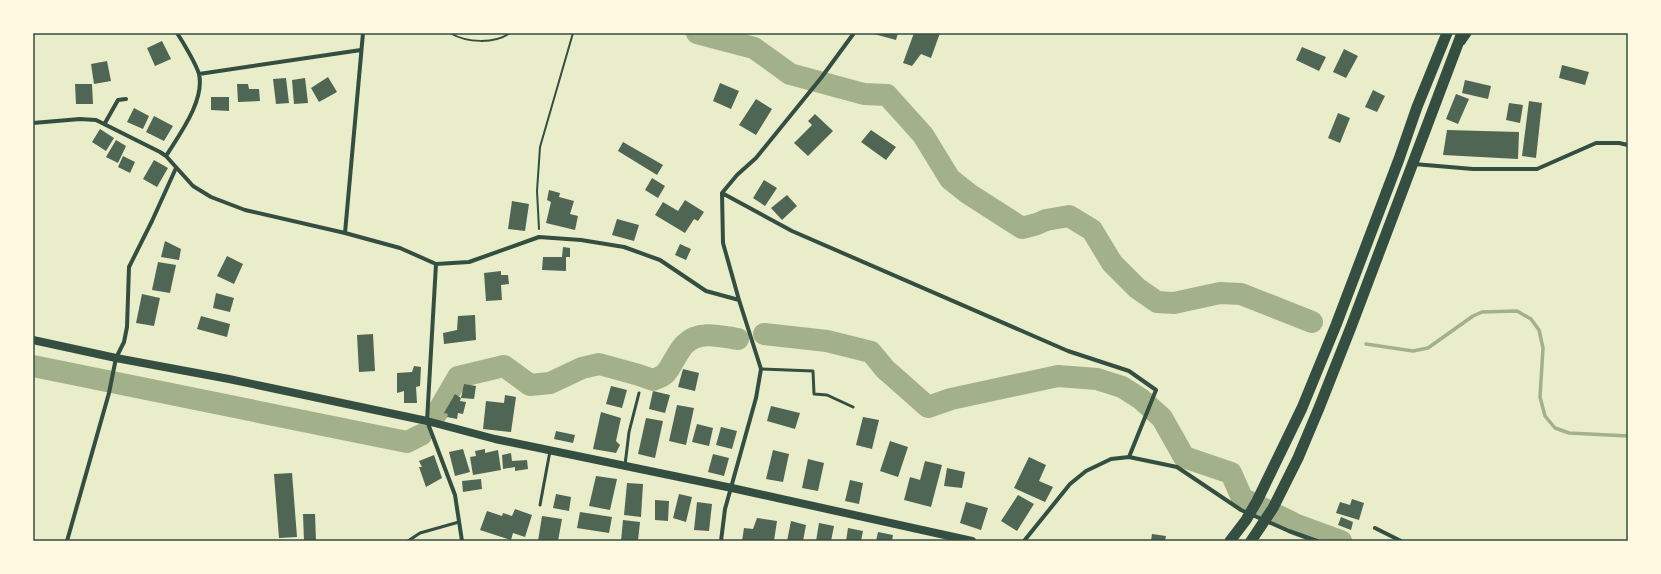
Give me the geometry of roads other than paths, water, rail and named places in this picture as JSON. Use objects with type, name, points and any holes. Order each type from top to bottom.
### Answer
[{"type":"highway","points":[[1251,541],[1262,527],[1273,508],[1298,458],[1322,401],[1462,33]]},
{"type":"highway","points":[[1230,541],[1246,520],[1257,501],[1302,408],[1336,325],[1443,40]]},
{"type":"main road","points":[[33,340],[116,361],[229,379],[428,421],[495,439],[732,488],[972,541]]},
{"type":"street","points":[[166,156],[194,108],[199,87],[198,74],[177,33]]},
{"type":"street","points":[[345,233],[363,33]]},
{"type":"street","points":[[721,541],[725,509],[756,398],[761,369],[723,244],[722,193],[737,175],[756,158],[821,78],[854,33]]},
{"type":"street","points":[[1450,63],[1470,33]]},
{"type":"street","points":[[198,74],[361,50]]},
{"type":"street","points":[[105,123],[118,100],[126,98]]},
{"type":"street","points":[[33,123],[80,119],[96,120],[105,123],[166,156],[193,186],[211,196],[245,210],[345,233],[400,248],[436,264],[469,262],[538,237],[581,240],[624,247],[660,260],[706,290],[739,300]]},
{"type":"street","points":[[1411,164],[1474,169],[1537,169],[1596,143],[1619,143],[1628,145]]},
{"type":"street","points":[[67,541],[110,393],[116,361],[124,342],[127,327],[129,267],[176,168]]},
{"type":"street","points":[[722,193],[792,231],[1068,350],[1129,371],[1156,390],[1129,457]]},
{"type":"street","points":[[436,264],[428,421],[455,495],[462,541]]},
{"type":"street","points":[[1024,541],[1070,484],[1086,471],[1112,459],[1129,457],[1177,467],[1241,510],[1289,531],[1318,541]]},
{"type":"street","points":[[1375,528],[1401,541]]},
{"type":"lane","points":[[761,369],[813,372],[814,394],[827,395],[853,407]]},
{"type":"lane","points":[[625,466],[628,432],[639,393]]},
{"type":"lane","points":[[540,505],[550,451]]},
{"type":"lane","points":[[408,541],[420,533],[459,522]]},
{"type":"waterway","points":[[697,33],[754,48],[790,74],[864,94],[887,95],[923,135],[950,179],[969,194],[1022,228],[1046,220],[1069,216],[1092,230],[1112,263],[1137,288],[1157,302],[1174,303],[1220,293],[1241,294],[1312,322]]},
{"type":"waterway","points":[[1366,344],[1413,351],[1428,348],[1473,316],[1482,312],[1517,311],[1531,319],[1539,330],[1543,348],[1540,397],[1545,416],[1555,428],[1569,433],[1628,436]]},
{"type":"waterway","points":[[764,334],[827,341],[871,352],[885,369],[928,407],[951,399],[1058,376],[1097,379],[1122,387],[1141,399],[1162,418],[1184,457],[1231,473],[1242,498],[1297,525],[1341,541]]},
{"type":"waterway","points":[[437,413],[458,377],[504,366],[530,385],[550,383],[582,368],[599,364],[653,380],[665,374],[681,348],[697,337],[710,335],[738,339]]},
{"type":"waterway","points":[[33,366],[407,442],[421,435]]}]
